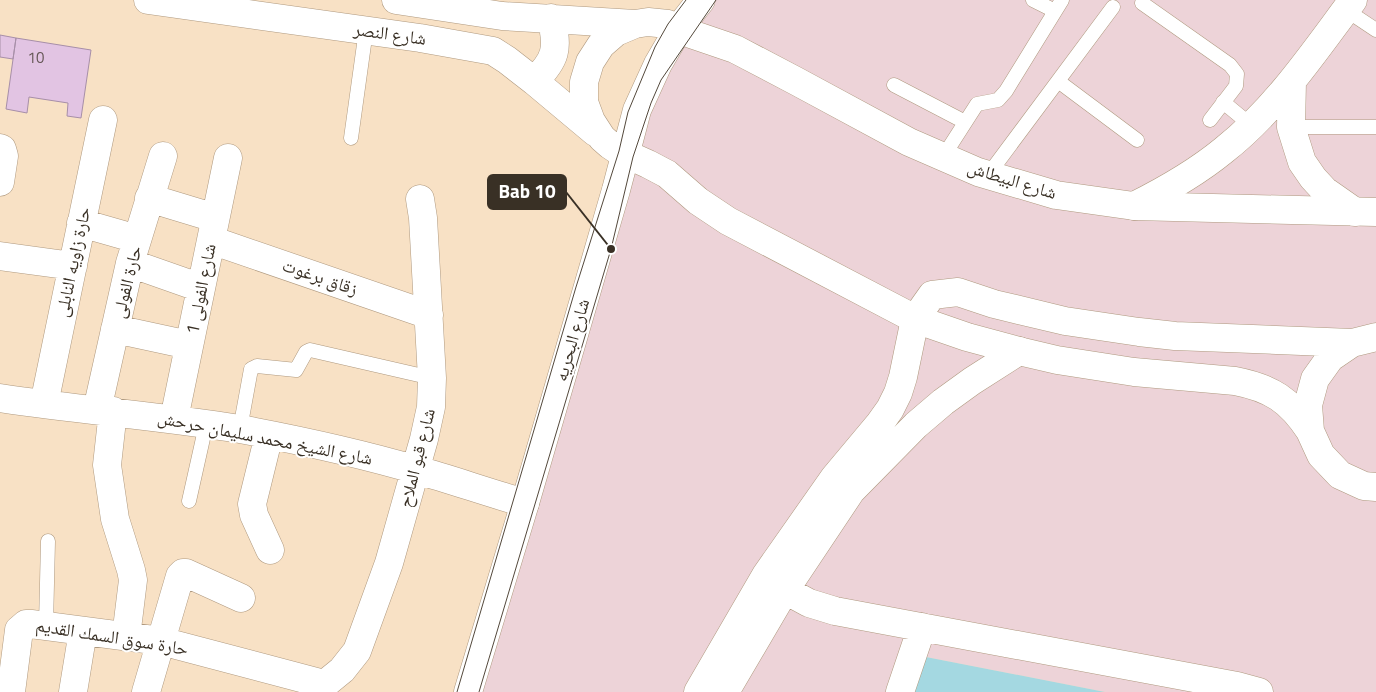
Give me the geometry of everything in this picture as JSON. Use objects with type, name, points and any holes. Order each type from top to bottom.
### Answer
[{"type":"street","name":"شارع النصر","points":[[148,0],[366,30],[493,51],[534,81],[619,151],[637,159]]},
{"type":"street","name":"شارع النصر","points":[[396,0],[502,16],[635,24],[648,22],[668,24],[679,28]]},
{"type":"street","name":"شارع البحريه","points":[[468,692],[525,503],[637,159],[638,110],[658,64],[679,28],[701,0]]},
{"type":"street","points":[[1134,206],[1166,190],[1196,171],[1225,150],[1252,126],[1292,81],[1349,5]]},
{"type":"street","points":[[534,81],[546,69],[554,53],[556,36],[551,18]]},
{"type":"street","points":[[602,138],[591,122],[584,102],[586,75],[590,62],[601,45],[616,32],[635,24]]},
{"type":"street","name":"شارع البيطاش","points":[[679,28],[735,49],[909,142],[988,175],[1056,195],[1134,206],[1366,212]]},
{"type":"street","points":[[1292,81],[1291,127],[1302,162],[1312,178],[1325,191],[1366,212]]},
{"type":"street","name":"حارة زاويه النابلى","points":[[44,404],[103,120]]},
{"type":"street","points":[[0,148],[4,156],[0,182]]},
{"type":"street","name":"حارة الفولى","points":[[126,637],[133,580],[115,519],[107,465],[105,410],[115,329],[134,251],[163,156]]},
{"type":"street","name":"شارع الفولى 1","points":[[174,419],[228,158]]},
{"type":"street","points":[[637,159],[667,174],[698,200],[728,221],[915,319],[967,337],[1057,360],[1134,372],[1234,381],[1265,389],[1291,406],[1302,418],[1321,455],[1340,474],[1364,486],[1376,487]]},
{"type":"street","name":"زقاق برغوت","points":[[149,198],[213,229],[429,315]]},
{"type":"street","name":"شارع قبو الملاح","points":[[320,688],[342,670],[357,651],[389,563],[416,470],[431,407],[432,378],[429,315],[423,218],[420,199]]},
{"type":"street","points":[[81,223],[201,288]]},
{"type":"street","points":[[0,256],[72,266]]},
{"type":"street","points":[[725,692],[775,583],[834,478],[880,423],[898,394],[915,319],[932,295],[958,292],[994,304],[1066,321],[1175,336],[1364,340]]},
{"type":"street","points":[[115,329],[189,345]]},
{"type":"street","points":[[1310,431],[1308,405],[1315,379],[1330,358],[1364,340]]},
{"type":"street","points":[[698,692],[775,583],[852,491],[910,432],[944,402],[972,381],[1019,351]]},
{"type":"street","name":"شارع الشيخ محمد سليمان حرحش","points":[[0,398],[174,419],[328,447],[416,470],[525,503]]},
{"type":"street","points":[[269,436],[252,504],[254,515],[270,550]]},
{"type":"street","points":[[146,692],[180,576],[183,573],[241,598]]},
{"type":"street","points":[[775,583],[808,603],[835,611],[1237,686],[1259,692]]},
{"type":"street","name":"حارة سوق السمك القديم","points":[[11,692],[20,630],[26,624],[46,625],[161,641],[320,688]]},
{"type":"street","points":[[900,692],[922,627]]},
{"type":"street","points":[[73,692],[83,631]]},
{"type":"lane","points":[[943,157],[977,104],[998,100],[1006,91],[1059,6],[1034,0]]},
{"type":"lane","points":[[1142,3],[1230,66],[1237,74],[1236,86],[1210,120]]},
{"type":"lane","points":[[1349,5],[1376,30]]},
{"type":"lane","points":[[988,175],[1113,7]]},
{"type":"lane","points":[[350,138],[366,30]]},
{"type":"lane","points":[[1058,81],[1137,140]]},
{"type":"lane","points":[[894,85],[965,122]]},
{"type":"lane","points":[[1223,102],[1252,126]]},
{"type":"lane","points":[[1291,127],[1376,127]]},
{"type":"lane","points":[[240,430],[251,369],[257,366],[296,370],[306,352],[310,350],[432,378]]},
{"type":"lane","points":[[189,501],[206,424]]},
{"type":"lane","points":[[46,625],[48,541]]},
{"type":"shaded area","points":[[698,0],[1376,0],[1376,692],[1105,692],[926,657],[914,692],[461,692],[631,111]]},
{"type":"water","points":[[926,657],[1105,692],[914,692]]},
{"type":"building","points":[[0,35],[16,38],[13,59],[0,57]]},
{"type":"building","points":[[16,38],[91,50],[81,118],[67,116],[68,103],[29,97],[27,113],[6,109]]},
{"type":"tram line","points":[[457,692],[576,287],[619,151],[628,112],[655,47],[668,24],[686,0]]},
{"type":"tram line","points":[[479,692],[611,249],[633,157],[651,103],[661,80],[716,0]]},
{"type":"place","name":"Bab 10","points":[[611,249]]}]
